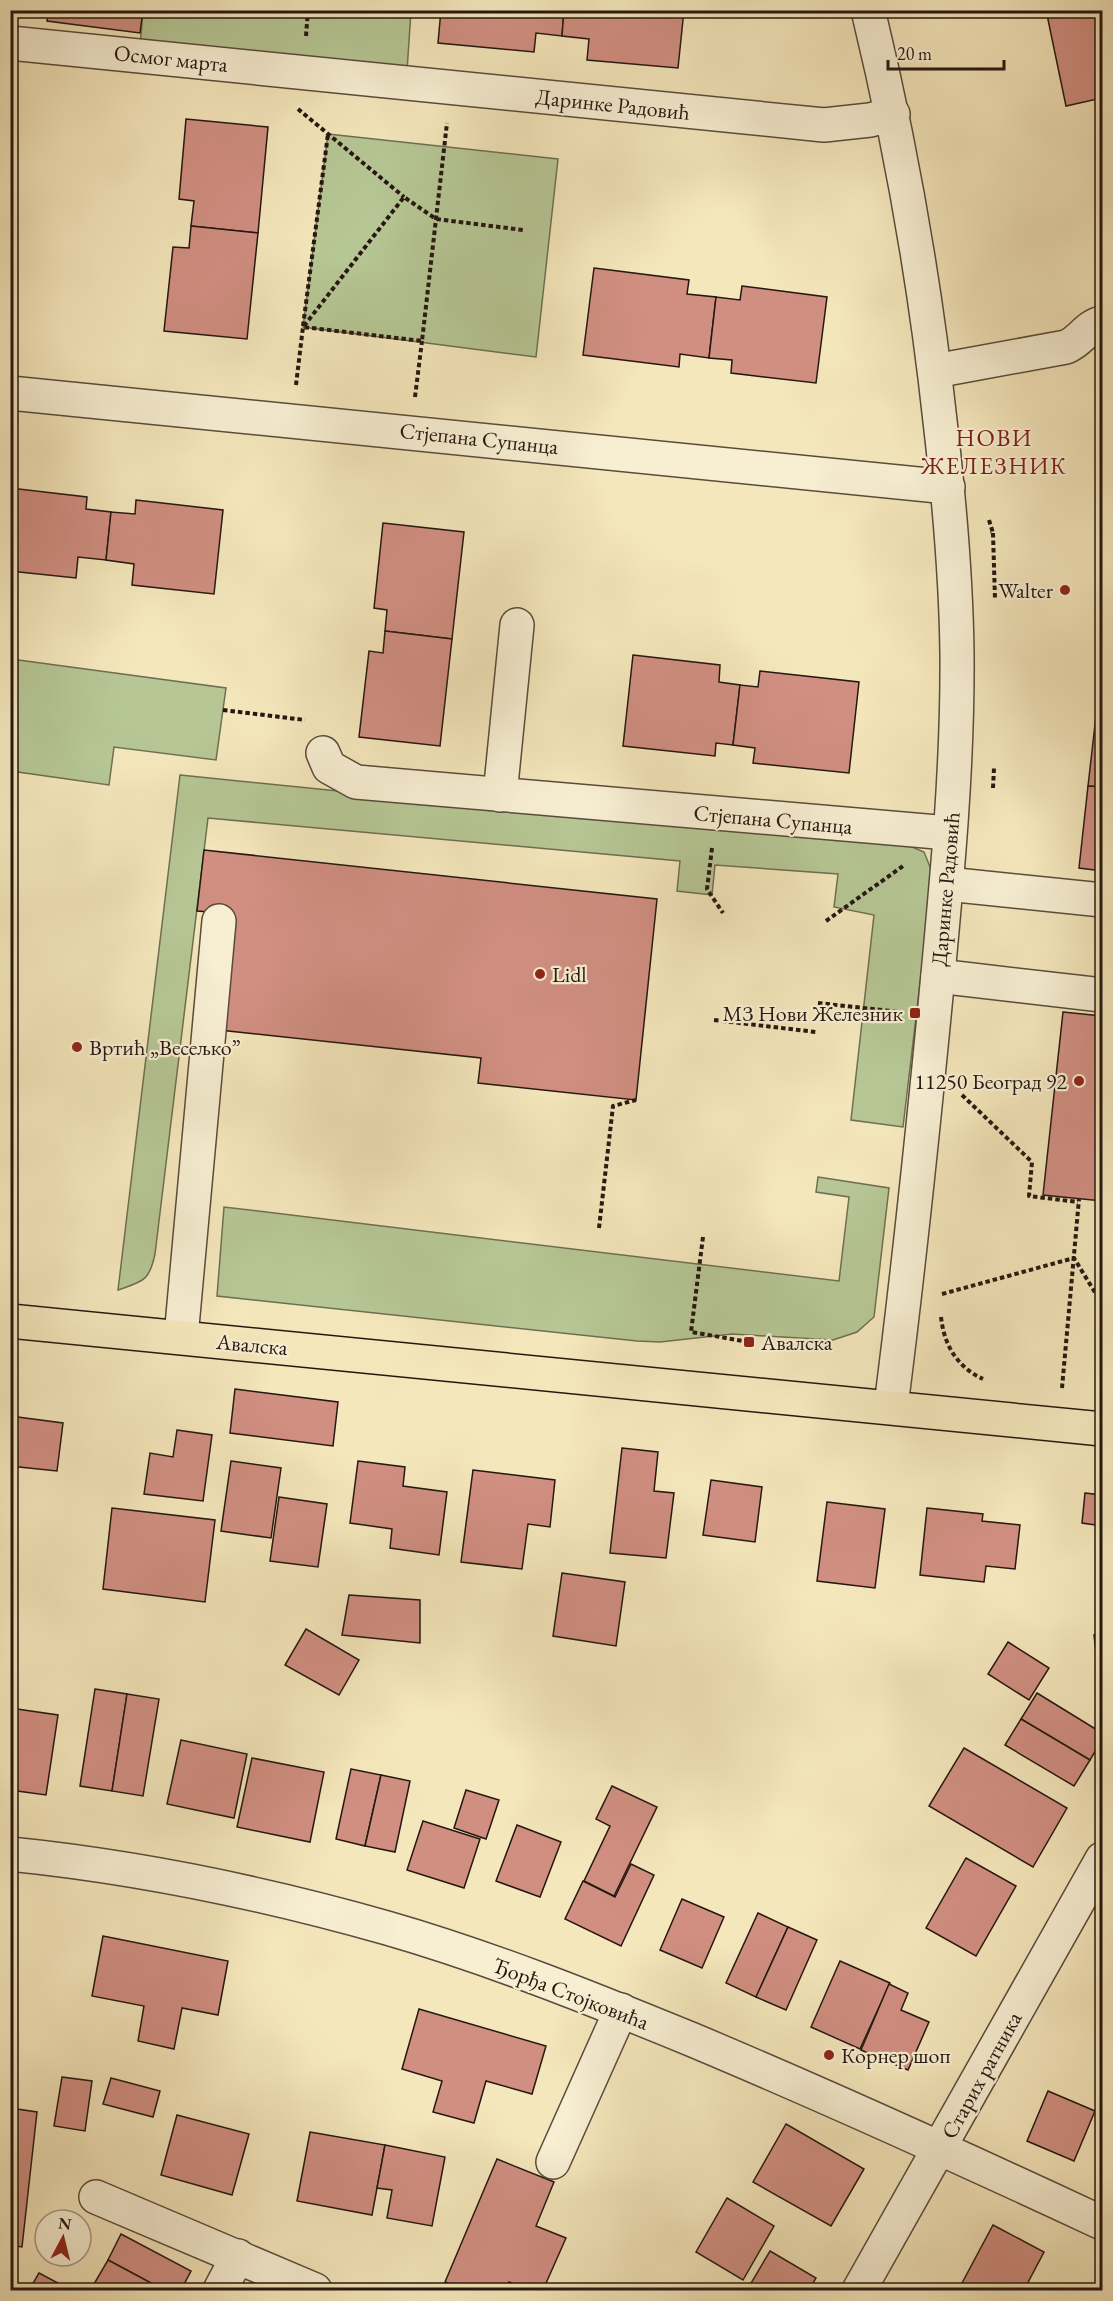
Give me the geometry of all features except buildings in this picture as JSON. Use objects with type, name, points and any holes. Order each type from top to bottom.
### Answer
[{"type":"main road","name":"Авалска","points":[[10,1321],[891,1406],[1102,1429]]},
{"type":"street","name":"Даринке Радовић","points":[[868,10],[893,114],[917,237],[948,487],[955,572],[957,653],[956,741],[938,833],[946,884],[938,976],[891,1406]]},
{"type":"street","name":"Осмог марта","points":[[10,43],[317,72]]},
{"type":"street","name":"Даринке Радовић","points":[[317,72],[824,125],[870,120],[893,114]]},
{"type":"street","points":[[935,371],[1066,347],[1078,340],[1089,327],[1102,323]]},
{"type":"street","name":"Стјепана Супанца","points":[[10,393],[948,487]]},
{"type":"street","points":[[500,795],[517,626]]},
{"type":"street","name":"Стјепана Супанца","points":[[323,753],[329,767],[356,782],[938,833]]},
{"type":"street","points":[[946,884],[1102,900]]},
{"type":"street","points":[[181,1337],[219,921]]},
{"type":"street","points":[[938,976],[1102,995]]},
{"type":"street","name":"Ђорђа Стојковића","points":[[10,1854],[118,1868],[267,1897],[399,1932],[498,1964],[621,2010],[940,2147],[1102,2223]]},
{"type":"street","name":"Старих ратника","points":[[858,2290],[1102,1858]]},
{"type":"street","points":[[553,2162],[621,2010]]},
{"type":"street","points":[[96,2197],[315,2290]]},
{"type":"street","points":[[220,2290],[238,2256]]},
{"type":"path","points":[[317,72],[298,109],[404,197],[436,219],[523,230]]},
{"type":"path","points":[[415,402],[451,87]]},
{"type":"path","points":[[296,389],[328,134]]},
{"type":"path","points":[[303,327],[404,197]]},
{"type":"path","points":[[303,327],[422,342]]},
{"type":"path","points":[[222,711],[315,721]]},
{"type":"path","points":[[715,814],[707,889],[723,913]]},
{"type":"path","points":[[825,921],[924,852],[938,833]]},
{"type":"path","points":[[818,1003],[905,1012]]},
{"type":"path","points":[[714,1020],[816,1032]]},
{"type":"path","points":[[962,1095],[1032,1162],[1029,1196],[1079,1200],[1062,1388]]},
{"type":"path","points":[[599,1228],[613,1107],[636,1100]]},
{"type":"path","points":[[703,1237],[692,1332],[749,1342]]},
{"type":"path","points":[[941,1294],[1074,1258]]},
{"type":"path","points":[[1074,1258],[1102,1304]]},
{"type":"green space","points":[[143,11],[411,11],[407,71],[140,46]]},
{"type":"green space","points":[[328,134],[558,159],[536,357],[303,327]]},
{"type":"green space","points":[[11,659],[226,688],[216,760],[114,747],[109,785],[11,771]]},
{"type":"green space","points":[[180,775],[714,829],[903,843],[924,852],[933,874],[903,1127],[851,1120],[874,915],[834,907],[838,874],[715,865],[712,895],[677,891],[680,861],[208,818],[155,1254],[150,1270],[144,1279],[118,1290]]},
{"type":"green space","points":[[818,1177],[889,1188],[874,1317],[857,1332],[833,1340],[732,1334],[660,1342],[637,1341],[217,1296],[224,1207],[839,1281],[849,1197],[816,1192]]},
{"type":"place","name":"Walter","points":[[1065,590]]},
{"type":"place","name":"Lidl","points":[[540,974]]},
{"type":"place","name":"МЗ Нови Железник","points":[[915,1013]]},
{"type":"place","name":"Вртић „Весељко”","points":[[77,1047]]},
{"type":"place","name":"11250 Београд 92","points":[[1079,1081]]},
{"type":"place","name":"Авалска","points":[[749,1342]]},
{"type":"place","name":"Корнер шоп","points":[[829,2055]]},
{"type":"district","name":"НОВИ ЖЕЛЕЗНИК","points":[[994,452]]}]
